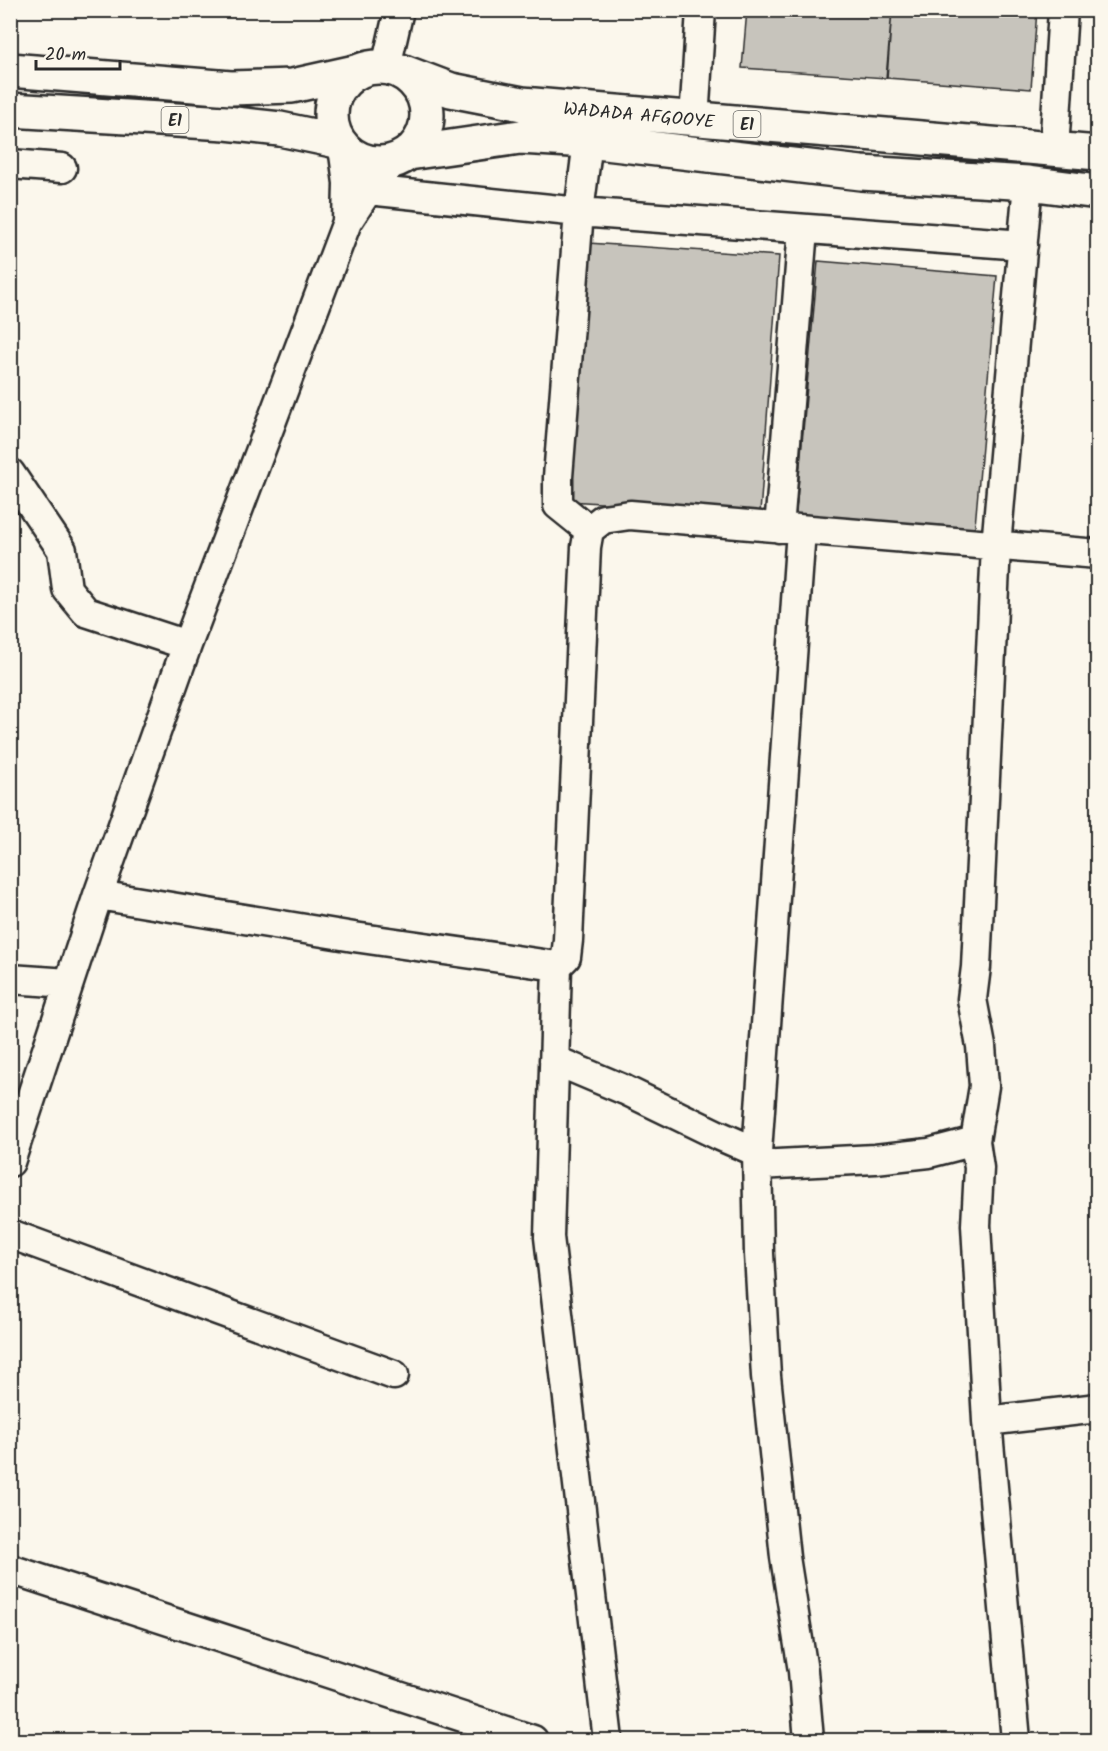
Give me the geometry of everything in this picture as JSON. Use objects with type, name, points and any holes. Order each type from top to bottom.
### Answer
[{"type":"highway","name":"E1","points":[[10,70],[231,88],[292,86],[380,70]]},
{"type":"highway","name":"WADADA AFGOOYE","points":[[380,70],[451,90],[522,104],[1098,153]]},
{"type":"highway","points":[[380,70],[414,81],[424,94],[428,110],[427,126],[420,141],[401,157],[378,164],[348,153],[340,144],[332,126],[330,111],[334,95],[343,82],[380,70]]},
{"type":"highway","name":"E1","points":[[10,110],[226,123],[280,129],[340,144]]},
{"type":"highway","name":"WADADA AFGOOYE","points":[[401,157],[520,137],[588,141],[861,172],[1028,183],[1098,192]]},
{"type":"street","points":[[380,70],[399,10]]},
{"type":"street","points":[[694,120],[701,10]]},
{"type":"street","points":[[1054,149],[1063,10]]},
{"type":"street","points":[[588,141],[579,212],[558,477],[558,505],[589,530]]},
{"type":"street","points":[[340,144],[348,183],[347,222]]},
{"type":"street","points":[[10,1162],[98,895],[187,645],[347,222],[368,190],[401,157]]},
{"type":"street","points":[[10,164],[62,168]]},
{"type":"street","points":[[1016,1740],[987,1421],[976,1226],[979,1168],[975,1141],[984,1086],[981,1046],[972,999],[976,967],[996,546],[1028,183]]},
{"type":"street","points":[[368,190],[579,212],[1023,245]]},
{"type":"street","points":[[803,229],[758,1159],[759,1254],[766,1376],[785,1557],[803,1671],[809,1740]]},
{"type":"street","points":[[10,473],[62,550],[67,589],[86,612],[187,645]]},
{"type":"street","points":[[608,1740],[549,1238],[557,966],[566,957],[568,940],[586,547],[589,530],[603,519],[630,515],[1098,554]]},
{"type":"street","points":[[98,895],[354,937],[557,966]]},
{"type":"street","points":[[10,979],[69,983]]},
{"type":"street","points":[[554,1060],[625,1090],[718,1136],[758,1159],[875,1159],[929,1153],[975,1141]]},
{"type":"street","points":[[10,1234],[394,1375]]},
{"type":"street","points":[[987,1421],[1098,1408]]},
{"type":"street","points":[[10,1569],[215,1638],[465,1730],[533,1740]]},
{"type":"building","points":[[747,10],[892,10],[886,78],[742,68]]},
{"type":"building","points":[[892,10],[1037,10],[1031,89],[887,78]]},
{"type":"building","points":[[588,243],[779,256],[760,513],[569,501]]},
{"type":"building","points":[[818,261],[997,276],[974,537],[795,522]]}]
